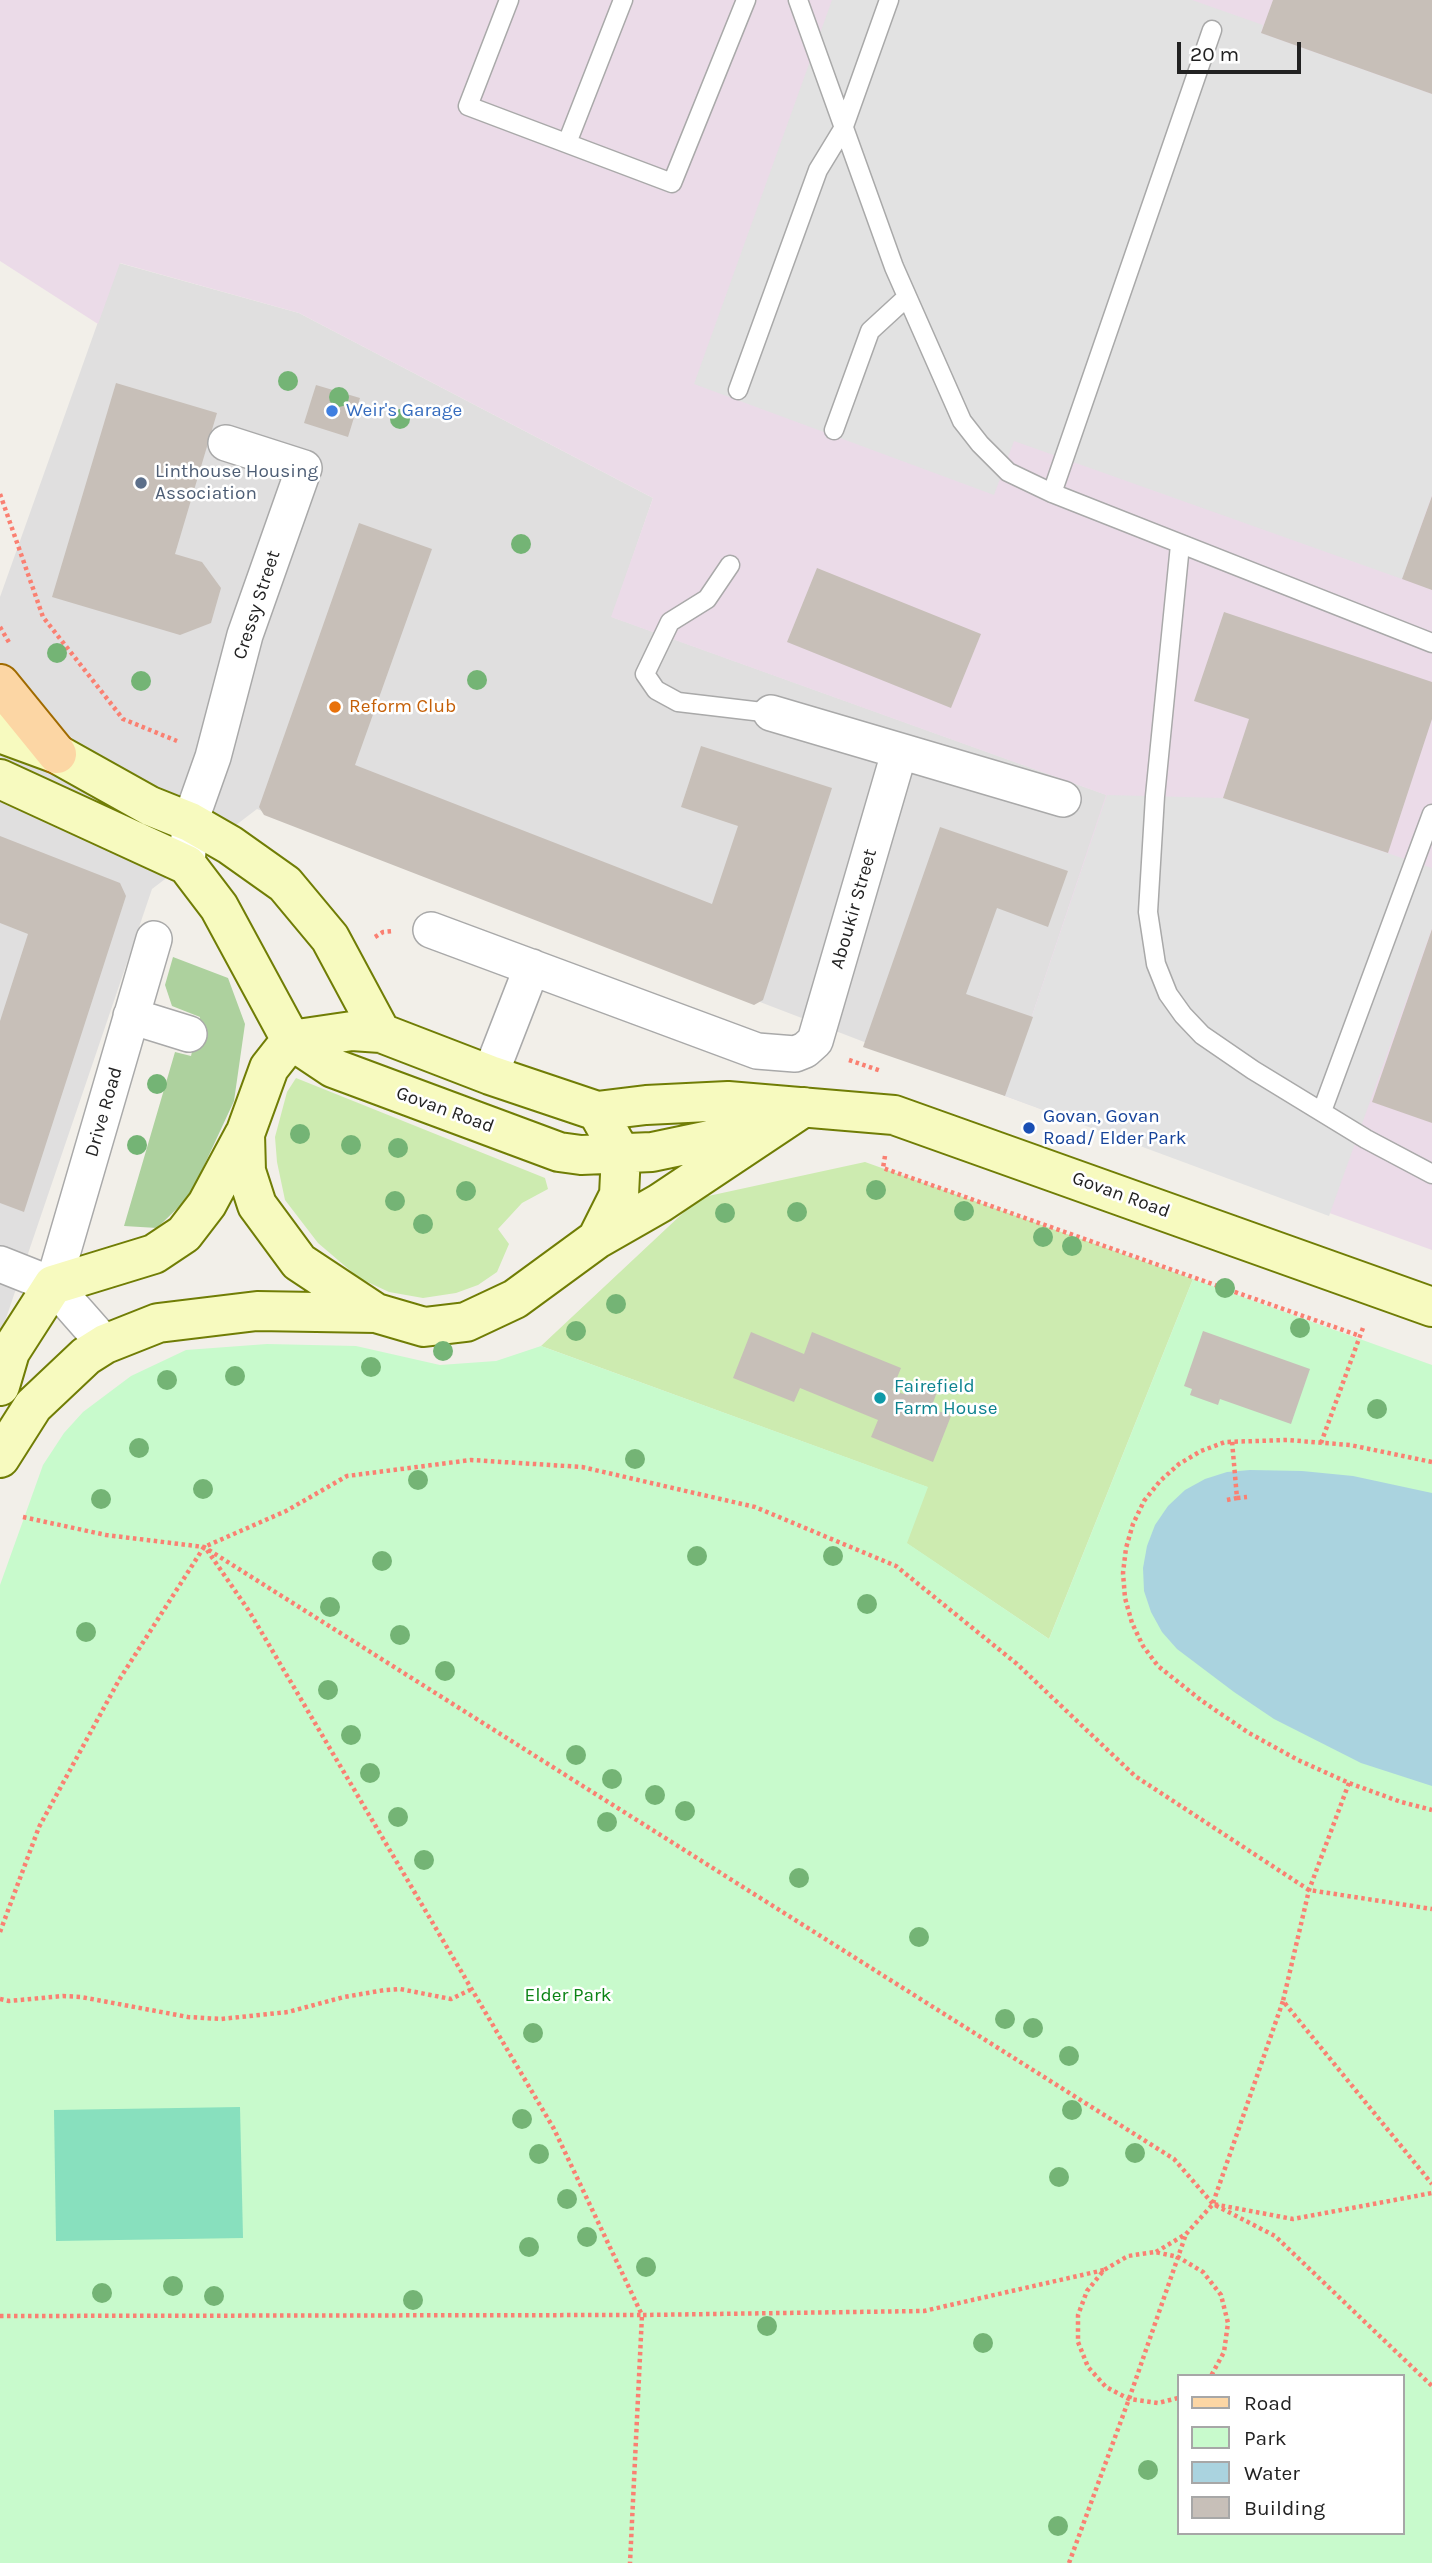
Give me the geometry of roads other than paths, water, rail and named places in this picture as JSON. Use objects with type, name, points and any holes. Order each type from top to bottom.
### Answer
[{"type":"main road","points":[[0,684],[57,754]]},
{"type":"street","name":"Cressy Street","points":[[190,822],[213,757],[245,635],[304,468],[226,443]]},
{"type":"street","points":[[771,713],[1063,799]]},
{"type":"street","points":[[0,733],[57,754],[150,806],[190,822],[230,845],[285,884],[330,938],[382,1033]]},
{"type":"street","name":"Aboukir Street","points":[[532,967],[757,1051],[795,1055],[815,1041],[900,753]]},
{"type":"street","name":"Govan Road","points":[[0,779],[187,865],[219,907],[290,1040],[333,1068],[559,1153],[581,1155],[652,1152],[733,1135],[804,1107]]},
{"type":"street","points":[[187,865],[190,822]]},
{"type":"street","points":[[431,930],[532,967],[490,1075]]},
{"type":"street","name":"Drive Road","points":[[0,1386],[10,1352],[53,1285],[154,939]]},
{"type":"street","points":[[131,1016],[189,1034]]},
{"type":"street","points":[[53,1285],[154,1254],[184,1234],[207,1204],[245,1134],[269,1068],[290,1040],[352,1031],[382,1033],[490,1075],[597,1111],[621,1154],[619,1195],[597,1239]]},
{"type":"street","name":"Govan Road","points":[[597,1111],[646,1105],[728,1101],[894,1115],[1432,1307]]},
{"type":"street","points":[[245,1134],[246,1171],[257,1205],[299,1262],[376,1312],[424,1327],[466,1322],[515,1299],[597,1239],[660,1203],[804,1107]]},
{"type":"street","points":[[0,1264],[53,1285],[105,1344]]},
{"type":"street","points":[[0,1458],[33,1406],[86,1356],[105,1344],[158,1323],[257,1311],[376,1312]]},
{"type":"lane","points":[[509,0],[468,106],[672,183],[746,0]]},
{"type":"lane","points":[[567,143],[624,0]]},
{"type":"lane","points":[[797,0],[894,267],[962,421],[980,444],[1008,472],[1052,493],[1432,643]]},
{"type":"lane","points":[[737,390],[818,170],[843,129],[889,0]]},
{"type":"lane","points":[[1052,493],[1212,30]]},
{"type":"lane","points":[[834,430],[870,331],[907,297]]},
{"type":"lane","points":[[1180,545],[1155,796],[1148,912],[1156,964],[1168,994],[1202,1035],[1253,1070],[1366,1139],[1432,1174]]},
{"type":"lane","points":[[730,565],[707,599],[670,622],[645,674],[656,690],[678,702],[771,713]]},
{"type":"lane","points":[[1322,1111],[1432,814]]},
{"type":"water","points":[[1250,1470],[1353,1476],[1432,1493],[1432,1786],[1361,1763],[1274,1719],[1177,1649],[1162,1632],[1144,1591],[1143,1568],[1155,1525],[1168,1506],[1185,1490],[1205,1479],[1227,1472]]},
{"type":"place","name":"Weir's Garage","points":[[332,411]]},
{"type":"place","name":"Linthouse Housing Association","points":[[141,483]]},
{"type":"place","name":"Reform Club","points":[[335,707]]},
{"type":"place","name":"Govan, Govan Road/ Elder Park","points":[[1029,1128]]},
{"type":"place","name":"Fairefield Farm House","points":[[880,1398]]},
{"type":"park label","name":"Elder Park","points":[[568,1996]]}]
